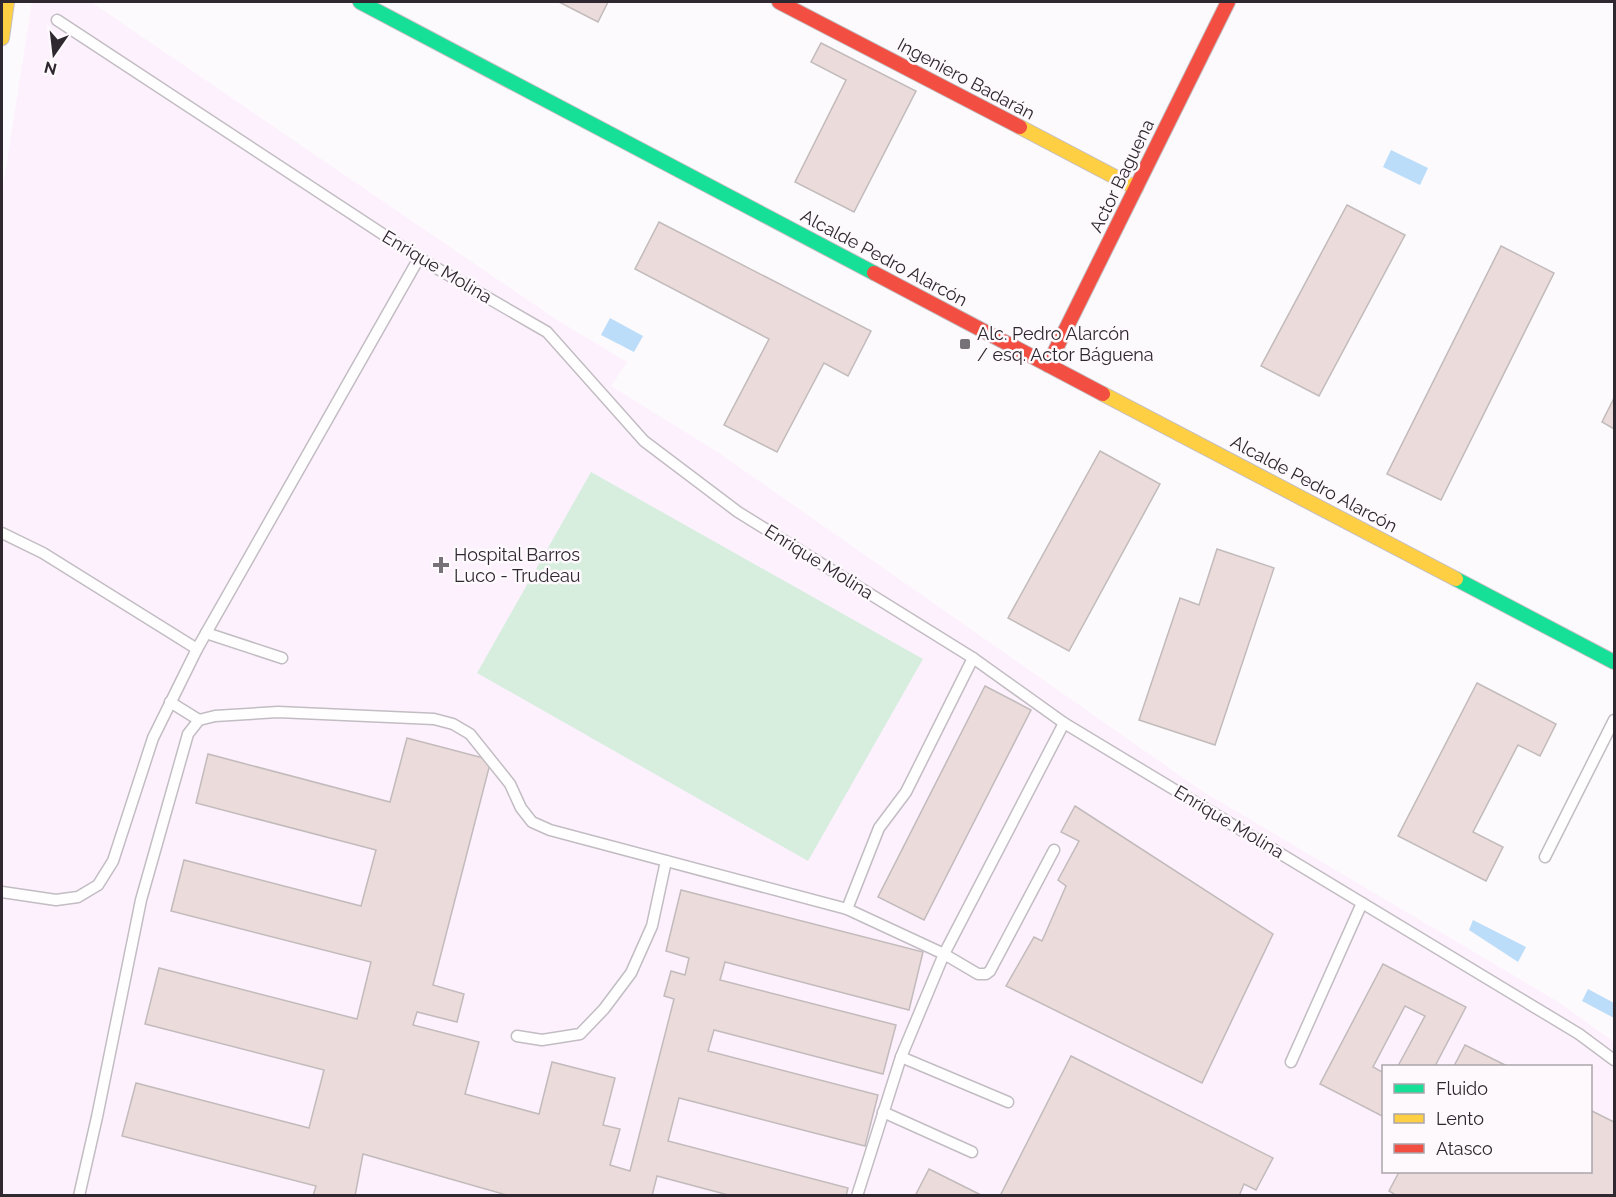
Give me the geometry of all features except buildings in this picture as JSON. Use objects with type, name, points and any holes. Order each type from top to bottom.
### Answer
[{"type":"street","points":[[2,38],[7,2]]},
{"type":"street","name":"Alcalde Pedro Alarcón","points":[[360,2],[1614,662]]},
{"type":"street","name":"Ingeniero Badarán","points":[[779,2],[1136,188]]},
{"type":"street","name":"Actor Baguena","points":[[1048,366],[1228,2]]},
{"type":"lane","name":"Enrique Molina","points":[[57,20],[418,258],[547,332],[644,441],[738,512],[973,658],[1064,723],[1579,1034],[1614,1060]]},
{"type":"lane","points":[[2,892],[56,900],[78,897],[98,885],[113,861],[153,738],[197,649],[418,258]]},
{"type":"lane","points":[[2,533],[44,553],[197,649]]},
{"type":"lane","points":[[206,633],[282,658]]},
{"type":"lane","points":[[848,909],[879,828],[906,792],[973,658]]},
{"type":"lane","points":[[170,702],[199,720]]},
{"type":"lane","points":[[79,1196],[141,900],[188,734],[199,720],[278,712],[434,719],[453,724],[470,734],[491,760],[510,784],[521,808],[532,822],[550,830],[848,909],[944,954],[978,974],[986,974],[990,971],[1054,850]]},
{"type":"lane","points":[[1545,857],[1614,720]]},
{"type":"lane","points":[[857,1196],[901,1057],[944,954],[1064,723]]},
{"type":"lane","points":[[517,1036],[542,1040],[580,1034],[604,1009],[631,973],[652,926],[666,861]]},
{"type":"lane","points":[[1291,1062],[1362,903]]},
{"type":"lane","points":[[901,1057],[1008,1102]]},
{"type":"lane","points":[[883,1112],[972,1152]]},
{"type":"shaded area","name":"Hospital Barros Luco - Trudeau","points":[[32,2],[91,2],[557,320],[627,362],[611,386],[719,453],[1202,791],[1560,1003],[1614,1042],[1614,1195],[2,1195],[2,193]]},
{"type":"green space","points":[[591,472],[923,659],[808,861],[477,673]]},
{"type":"water","points":[[1391,150],[1428,168],[1420,185],[1383,167]]},
{"type":"water","points":[[610,318],[643,336],[634,352],[601,335]]},
{"type":"water","points":[[1473,920],[1526,947],[1518,962],[1469,930]]},
{"type":"water","points":[[1588,989],[1614,1003],[1614,1018],[1582,1001]]},
{"type":"traffic: fast","points":[[360,2],[874,273]]},
{"type":"traffic: fast","points":[[1456,579],[1614,662]]},
{"type":"traffic: slow","points":[[2,38],[7,2]]},
{"type":"traffic: slow","points":[[1020,127],[1136,188]]},
{"type":"traffic: slow","points":[[1103,394],[1456,579]]},
{"type":"traffic: jam","points":[[779,2],[1020,127]]},
{"type":"traffic: jam","points":[[1048,365],[1228,2]]},
{"type":"traffic: jam","points":[[874,273],[1103,394]]},
{"type":"place","name":"Alc. Pedro Alarcón / esq. Actor Báguena","points":[[965,344]]},
{"type":"place","name":"Hospital Barros Luco - Trudeau","points":[[441,565]]}]
